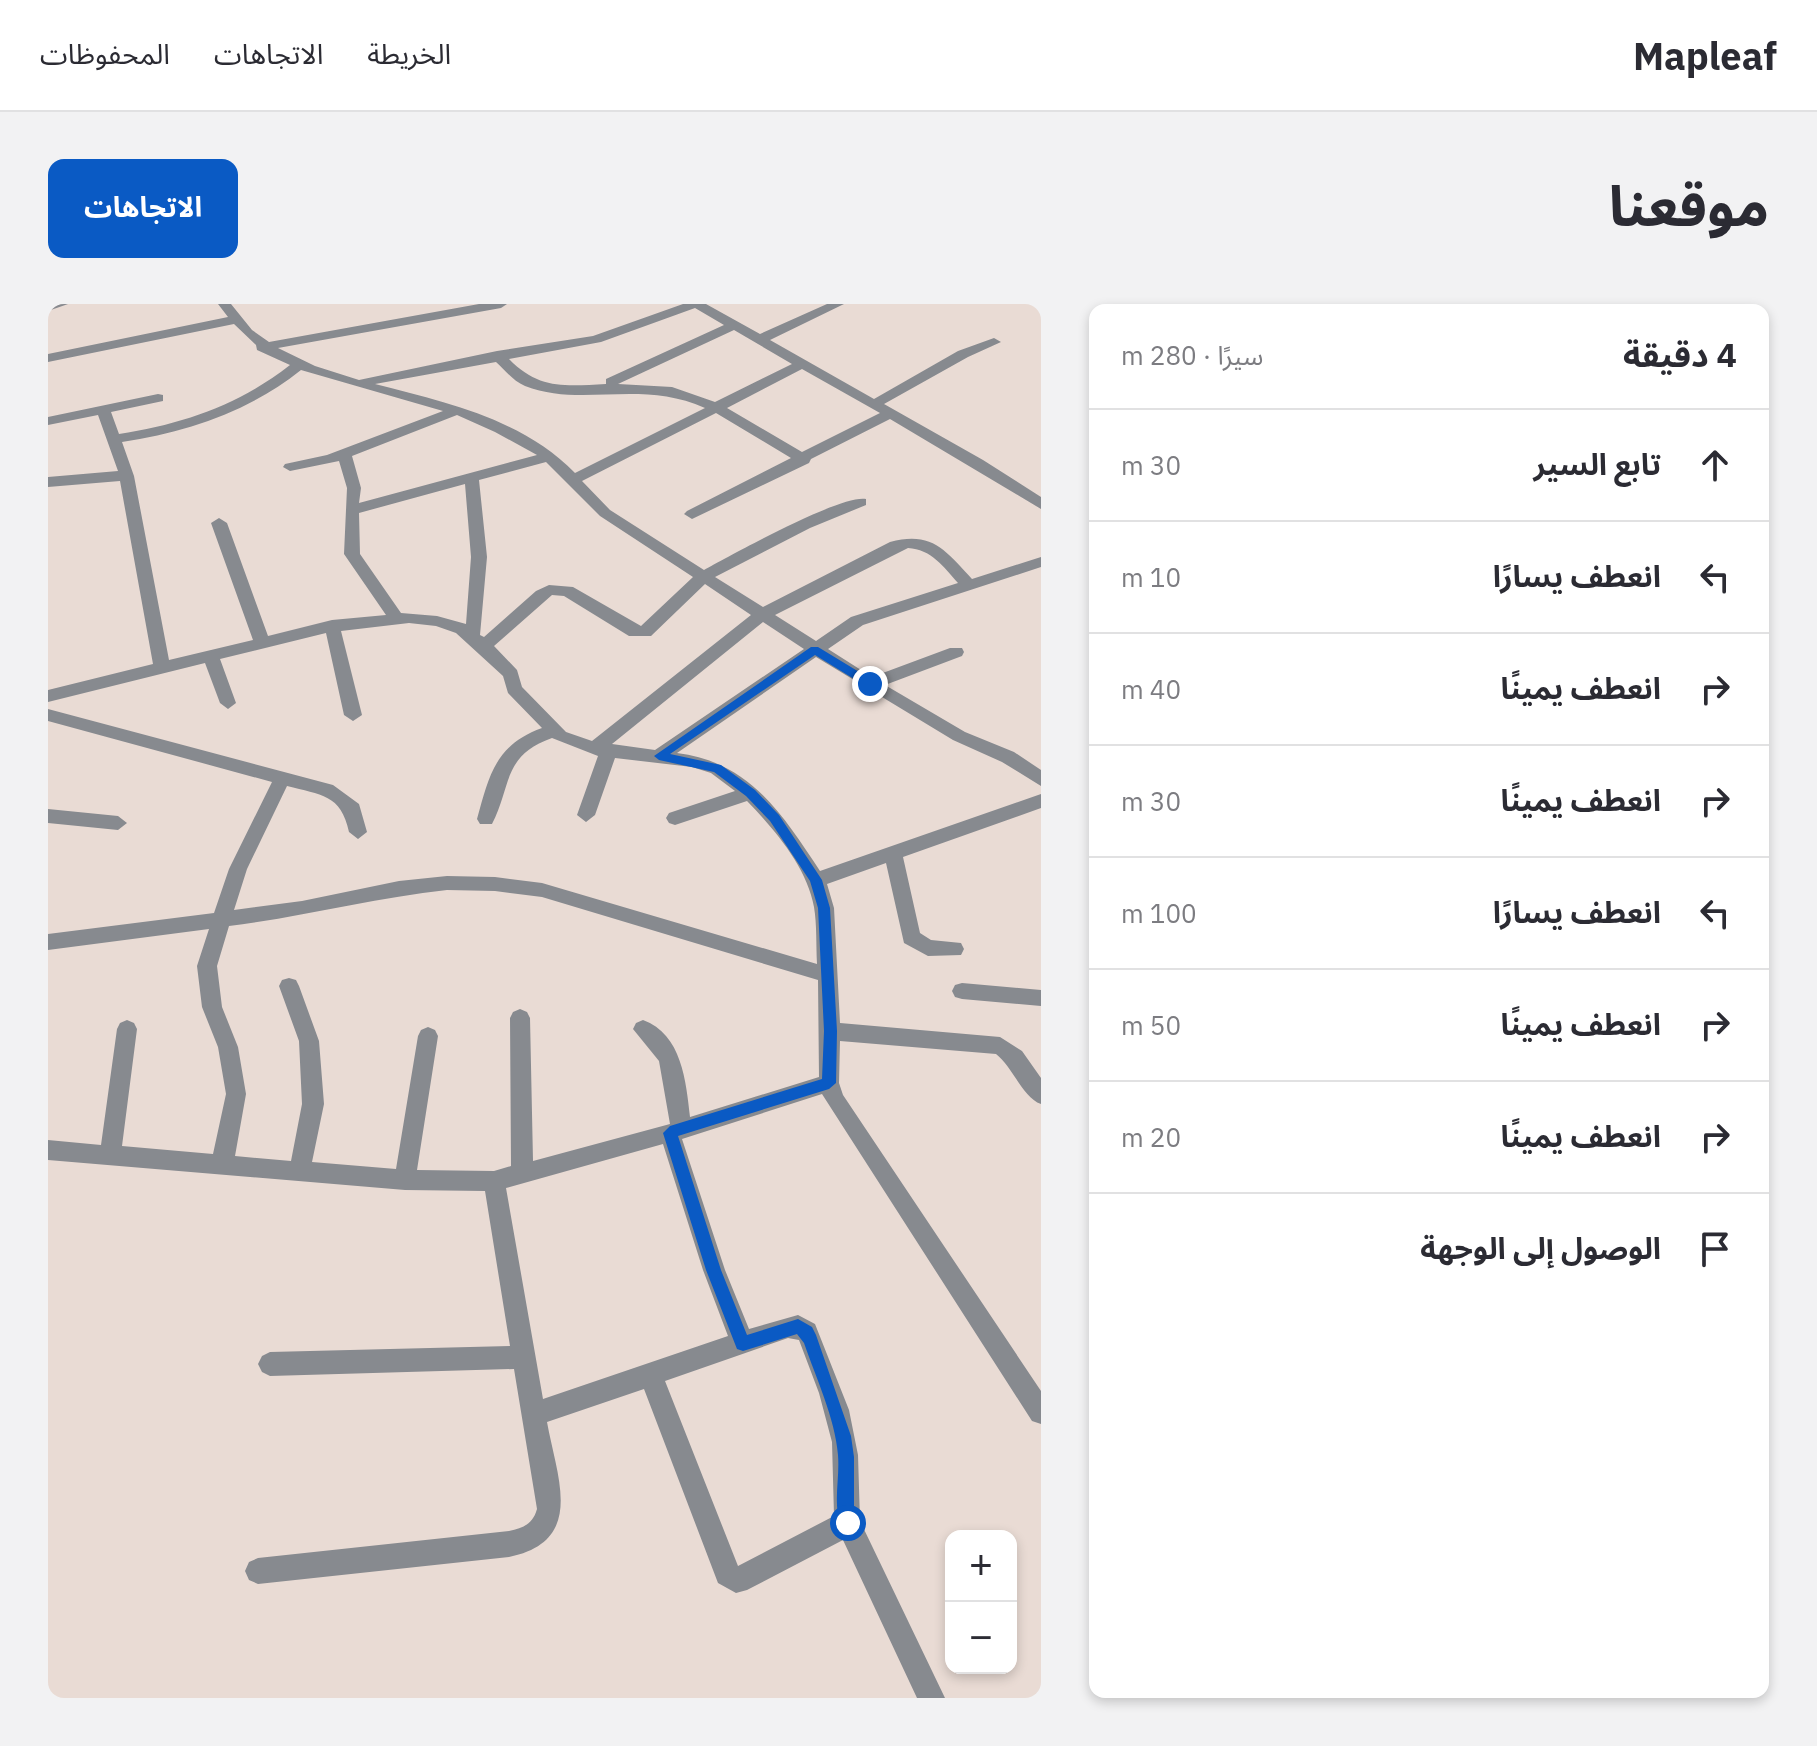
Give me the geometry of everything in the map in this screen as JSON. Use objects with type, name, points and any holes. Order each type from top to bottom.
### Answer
[{"type":"street","points":[[48,307],[62,304]]},
{"type":"street","points":[[224,304],[234,320],[262,347],[298,366],[489,423],[548,457],[605,513],[870,684],[959,736],[1008,757],[1041,779]]},
{"type":"street","points":[[262,347],[501,304]]},
{"type":"street","points":[[361,383],[497,355],[596,339],[696,304],[978,463],[1041,504]]},
{"type":"street","points":[[759,340],[838,304]]},
{"type":"street","points":[[48,358],[234,320]]},
{"type":"street","points":[[600,387],[734,325]]},
{"type":"street","points":[[873,405],[963,354],[994,342]]},
{"type":"street","points":[[497,355],[532,384],[636,386],[671,391],[717,409],[804,460]]},
{"type":"street","points":[[573,480],[802,364]]},
{"type":"street","points":[[114,439],[159,433],[202,422],[251,400],[298,366]]},
{"type":"street","points":[[48,421],[158,398]]},
{"type":"street","points":[[103,409],[127,476],[162,668]]},
{"type":"street","points":[[290,467],[344,455],[455,411]]},
{"type":"street","points":[[692,514],[804,460],[889,414]]},
{"type":"street","points":[[344,455],[354,488],[352,554],[397,619]]},
{"type":"street","points":[[351,510],[548,457]]},
{"type":"street","points":[[48,482],[127,476]]},
{"type":"street","points":[[471,478],[480,526],[478,641]]},
{"type":"street","points":[[478,641],[542,595],[558,589],[567,591],[635,632],[645,632],[704,576],[805,525],[861,502]]},
{"type":"street","points":[[219,523],[262,642]]},
{"type":"street","points":[[586,815],[602,749],[763,614],[905,542],[931,544],[969,585]]},
{"type":"street","points":[[659,756],[857,621],[1041,562]]},
{"type":"street","points":[[48,696],[332,626],[397,619],[437,621],[478,641],[511,674],[514,689],[553,731],[576,744],[717,768],[750,793],[785,832],[816,880],[824,908],[830,1031],[829,1083],[842,1114],[1041,1412]]},
{"type":"street","points":[[332,626],[353,715]]},
{"type":"street","points":[[870,684],[956,652]]},
{"type":"street","points":[[211,656],[228,703]]},
{"type":"street","points":[[48,715],[333,792],[344,799],[358,820],[358,832]]},
{"type":"street","points":[[486,819],[504,759],[525,741],[553,731]]},
{"type":"street","points":[[222,1165],[236,1094],[228,1047],[212,1007],[207,966],[220,919],[254,833],[283,777]]},
{"type":"street","points":[[675,818],[750,793]]},
{"type":"street","points":[[816,880],[1041,801]]},
{"type":"street","points":[[48,816],[118,823]]},
{"type":"street","points":[[893,854],[911,937],[928,948],[954,949]]},
{"type":"street","points":[[48,942],[302,909],[399,888],[447,883],[495,884],[542,890],[827,975]]},
{"type":"street","points":[[289,986],[309,1041],[313,1104],[299,1172]]},
{"type":"street","points":[[962,991],[1041,998]]},
{"type":"street","points":[[520,1018],[522,1175]]},
{"type":"street","points":[[110,1156],[127,1029]]},
{"type":"street","points":[[643,1029],[658,1038],[668,1051],[676,1131],[714,1270],[743,1344]]},
{"type":"street","points":[[830,1031],[1000,1046],[1015,1057],[1041,1095]]},
{"type":"street","points":[[405,1180],[428,1036]]},
{"type":"street","points":[[48,1150],[405,1180],[494,1181],[676,1131],[829,1083]]},
{"type":"street","points":[[258,1571],[509,1544],[532,1538],[541,1532],[550,1509],[494,1181]]},
{"type":"street","points":[[533,1415],[788,1327],[798,1326],[807,1332],[843,1436],[846,1457],[844,1499],[848,1523],[931,1698]]},
{"type":"street","points":[[270,1364],[524,1357]]},
{"type":"street","points":[[651,1376],[727,1574],[736,1580],[747,1577],[848,1523]]},
{"type":"route","points":[[848,1523],[844,1499],[846,1457],[843,1436],[807,1332],[798,1326],[788,1327],[743,1344],[714,1270],[670,1133],[829,1083],[830,1031],[824,908],[816,880],[775,818],[750,793],[717,768],[659,756],[815,650],[870,684]]}]
